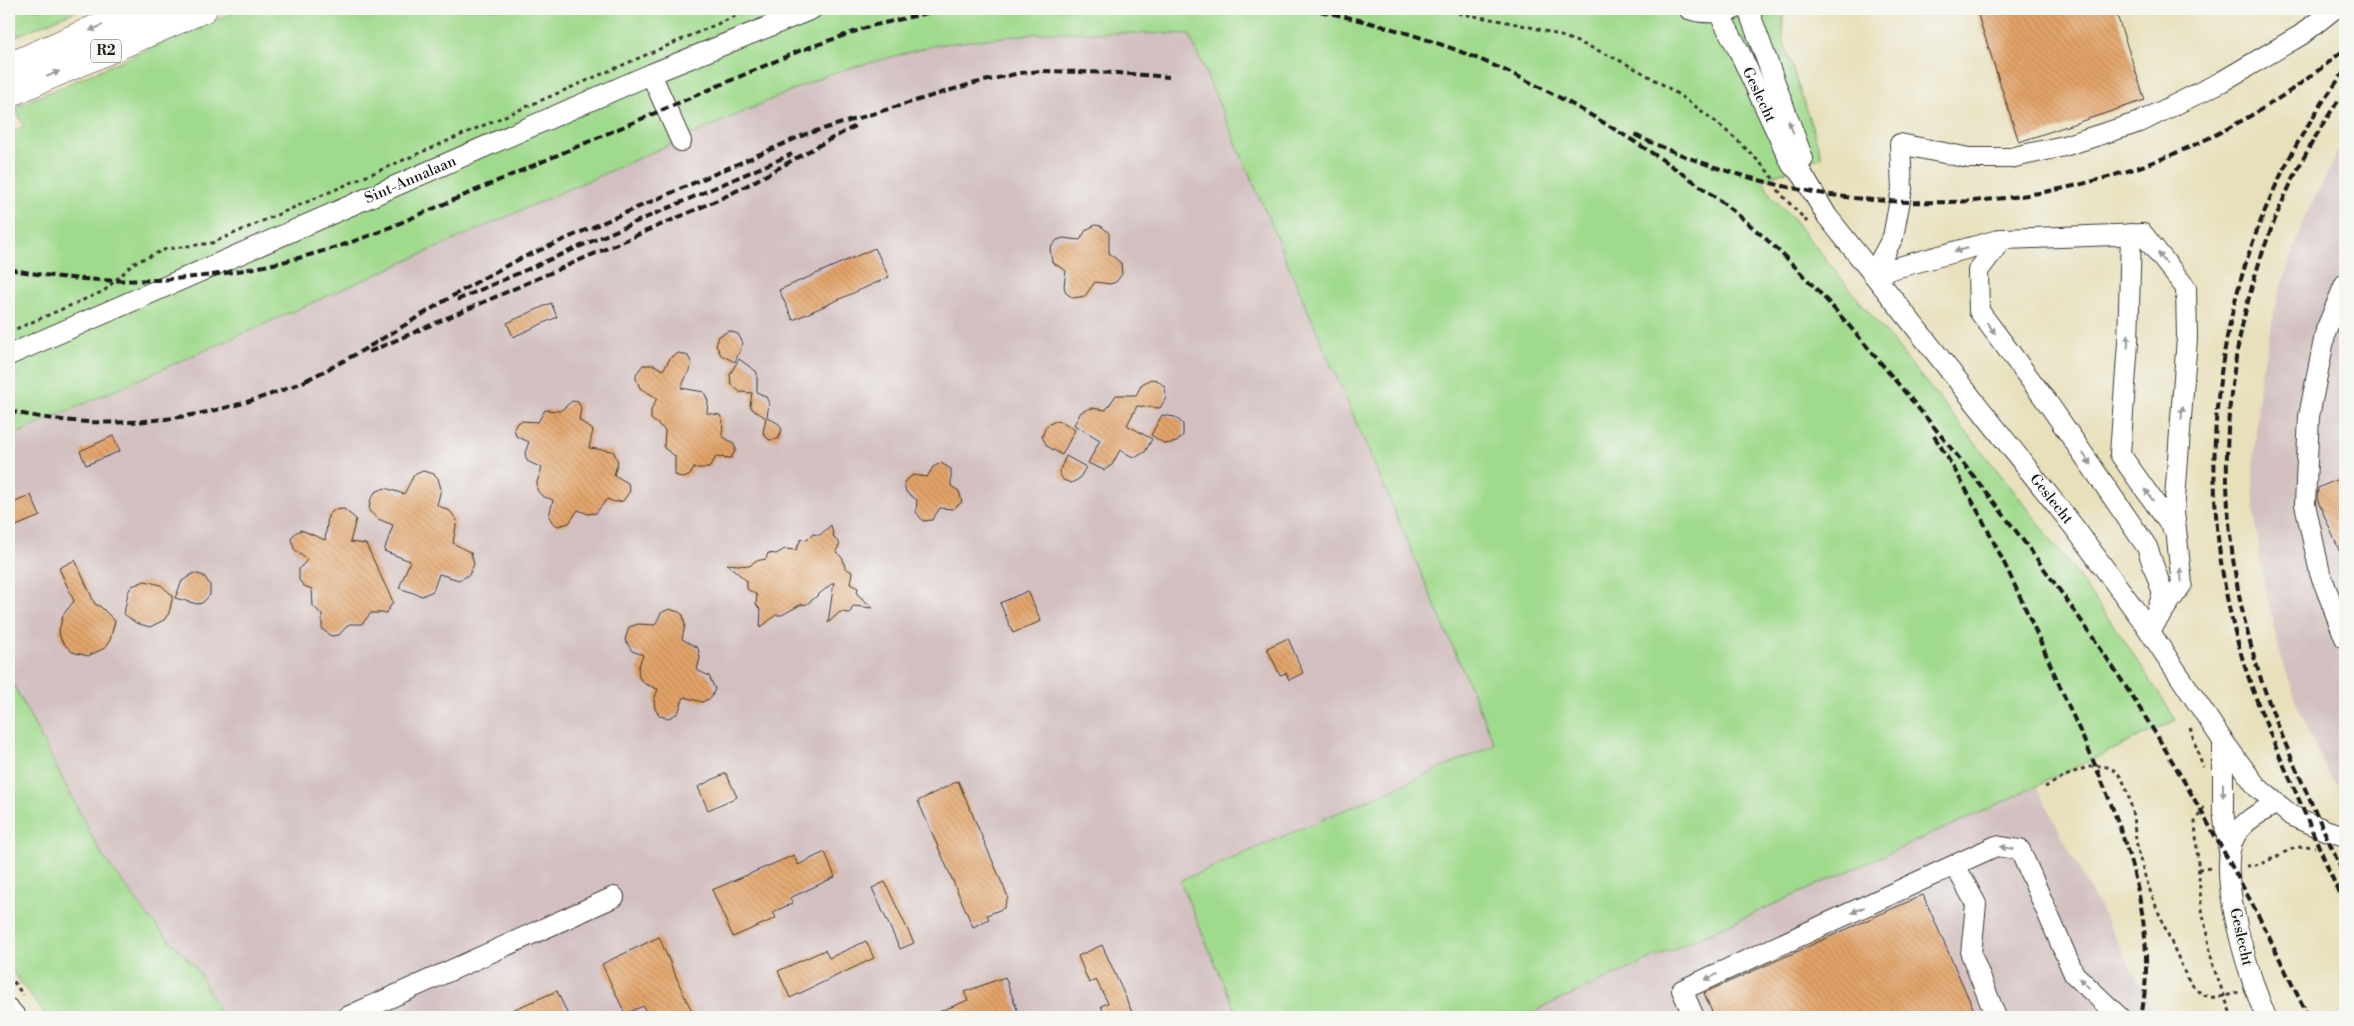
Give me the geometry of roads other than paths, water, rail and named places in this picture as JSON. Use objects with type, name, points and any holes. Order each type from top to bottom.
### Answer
[{"type":"highway","name":"R2","points":[[9,66],[141,9]]},
{"type":"highway","name":"R2","points":[[9,93],[203,9]]},
{"type":"street","name":"Sint-Annalaan","points":[[11,349],[651,74],[812,9]]},
{"type":"street","name":"Geslecht","points":[[1689,9],[1698,12],[1726,11],[1740,51],[1792,165],[1802,174],[1827,216],[2069,520],[2150,630],[2223,741],[2223,811],[2238,932],[2254,987],[2266,1017]]},
{"type":"street","name":"Geslecht","points":[[1748,9],[1803,158],[1802,174]]},
{"type":"street","points":[[1873,274],[1893,236],[1902,189],[1900,144],[1970,158],[2010,158],[2064,146],[2140,122],[2221,82],[2301,35],[2334,9]]},
{"type":"street","points":[[651,74],[681,141]]},
{"type":"street","points":[[2131,234],[2128,343],[2120,454],[2177,534]]},
{"type":"street","points":[[1873,274],[2002,239],[2143,234],[2186,288],[2187,338],[2174,512],[2182,584],[2150,630]]},
{"type":"street","points":[[2002,239],[1978,271],[1979,311],[2050,406],[2147,547],[2163,594],[2150,630]]},
{"type":"street","points":[[2345,284],[2326,330],[2309,416],[2305,504],[2320,573],[2345,638]]},
{"type":"street","points":[[2223,741],[2257,787],[2275,804],[2309,824],[2345,836]]},
{"type":"street","name":"Geslecht","points":[[2230,860],[2231,844],[2240,828],[2249,820],[2275,804]]},
{"type":"street","points":[[1694,1017],[1682,990],[1996,846],[2020,850],[2074,974],[2119,1017]]},
{"type":"street","points":[[1955,865],[1976,904],[1971,954],[1996,1017]]},
{"type":"street","points":[[347,1017],[614,898]]},
{"type":"street","points":[[9,1009],[16,1017]]},
{"type":"railway","points":[[9,269],[103,280],[197,277],[243,270],[335,248],[379,232],[799,51],[871,26],[945,9]]},
{"type":"railway","points":[[1309,9],[1398,31],[1479,59],[1517,76],[1595,117],[1686,176],[1735,212],[1808,280],[1848,324],[1956,454],[2049,575],[2107,658],[2162,744],[2222,848],[2309,1017]]},
{"type":"railway","points":[[1635,135],[1726,170],[1818,193],[1911,202],[2004,198],[2094,181],[2182,150],[2266,106],[2345,49]]},
{"type":"railway","points":[[306,380],[361,351],[469,286],[524,257],[806,134],[971,84],[1020,73],[1042,71],[1118,73],[1169,77]]},
{"type":"railway","points":[[2345,71],[2303,134],[2269,201],[2243,273],[2225,347],[2216,422],[2215,498],[2223,573],[2239,647],[2271,736],[2345,907]]},
{"type":"railway","points":[[2345,91],[2307,152],[2276,217],[2252,285],[2236,356],[2228,427],[2228,499],[2235,571],[2250,642],[2269,702],[2281,732],[2345,878]]},
{"type":"railway","points":[[369,352],[720,199],[858,125]]},
{"type":"railway","points":[[457,300],[792,154]]},
{"type":"railway","points":[[9,411],[86,422],[125,422],[163,419],[239,404],[312,378]]},
{"type":"railway","points":[[1934,436],[1969,495],[2016,587],[2111,803],[2137,886],[2144,929],[2146,973],[2141,1017]]}]
